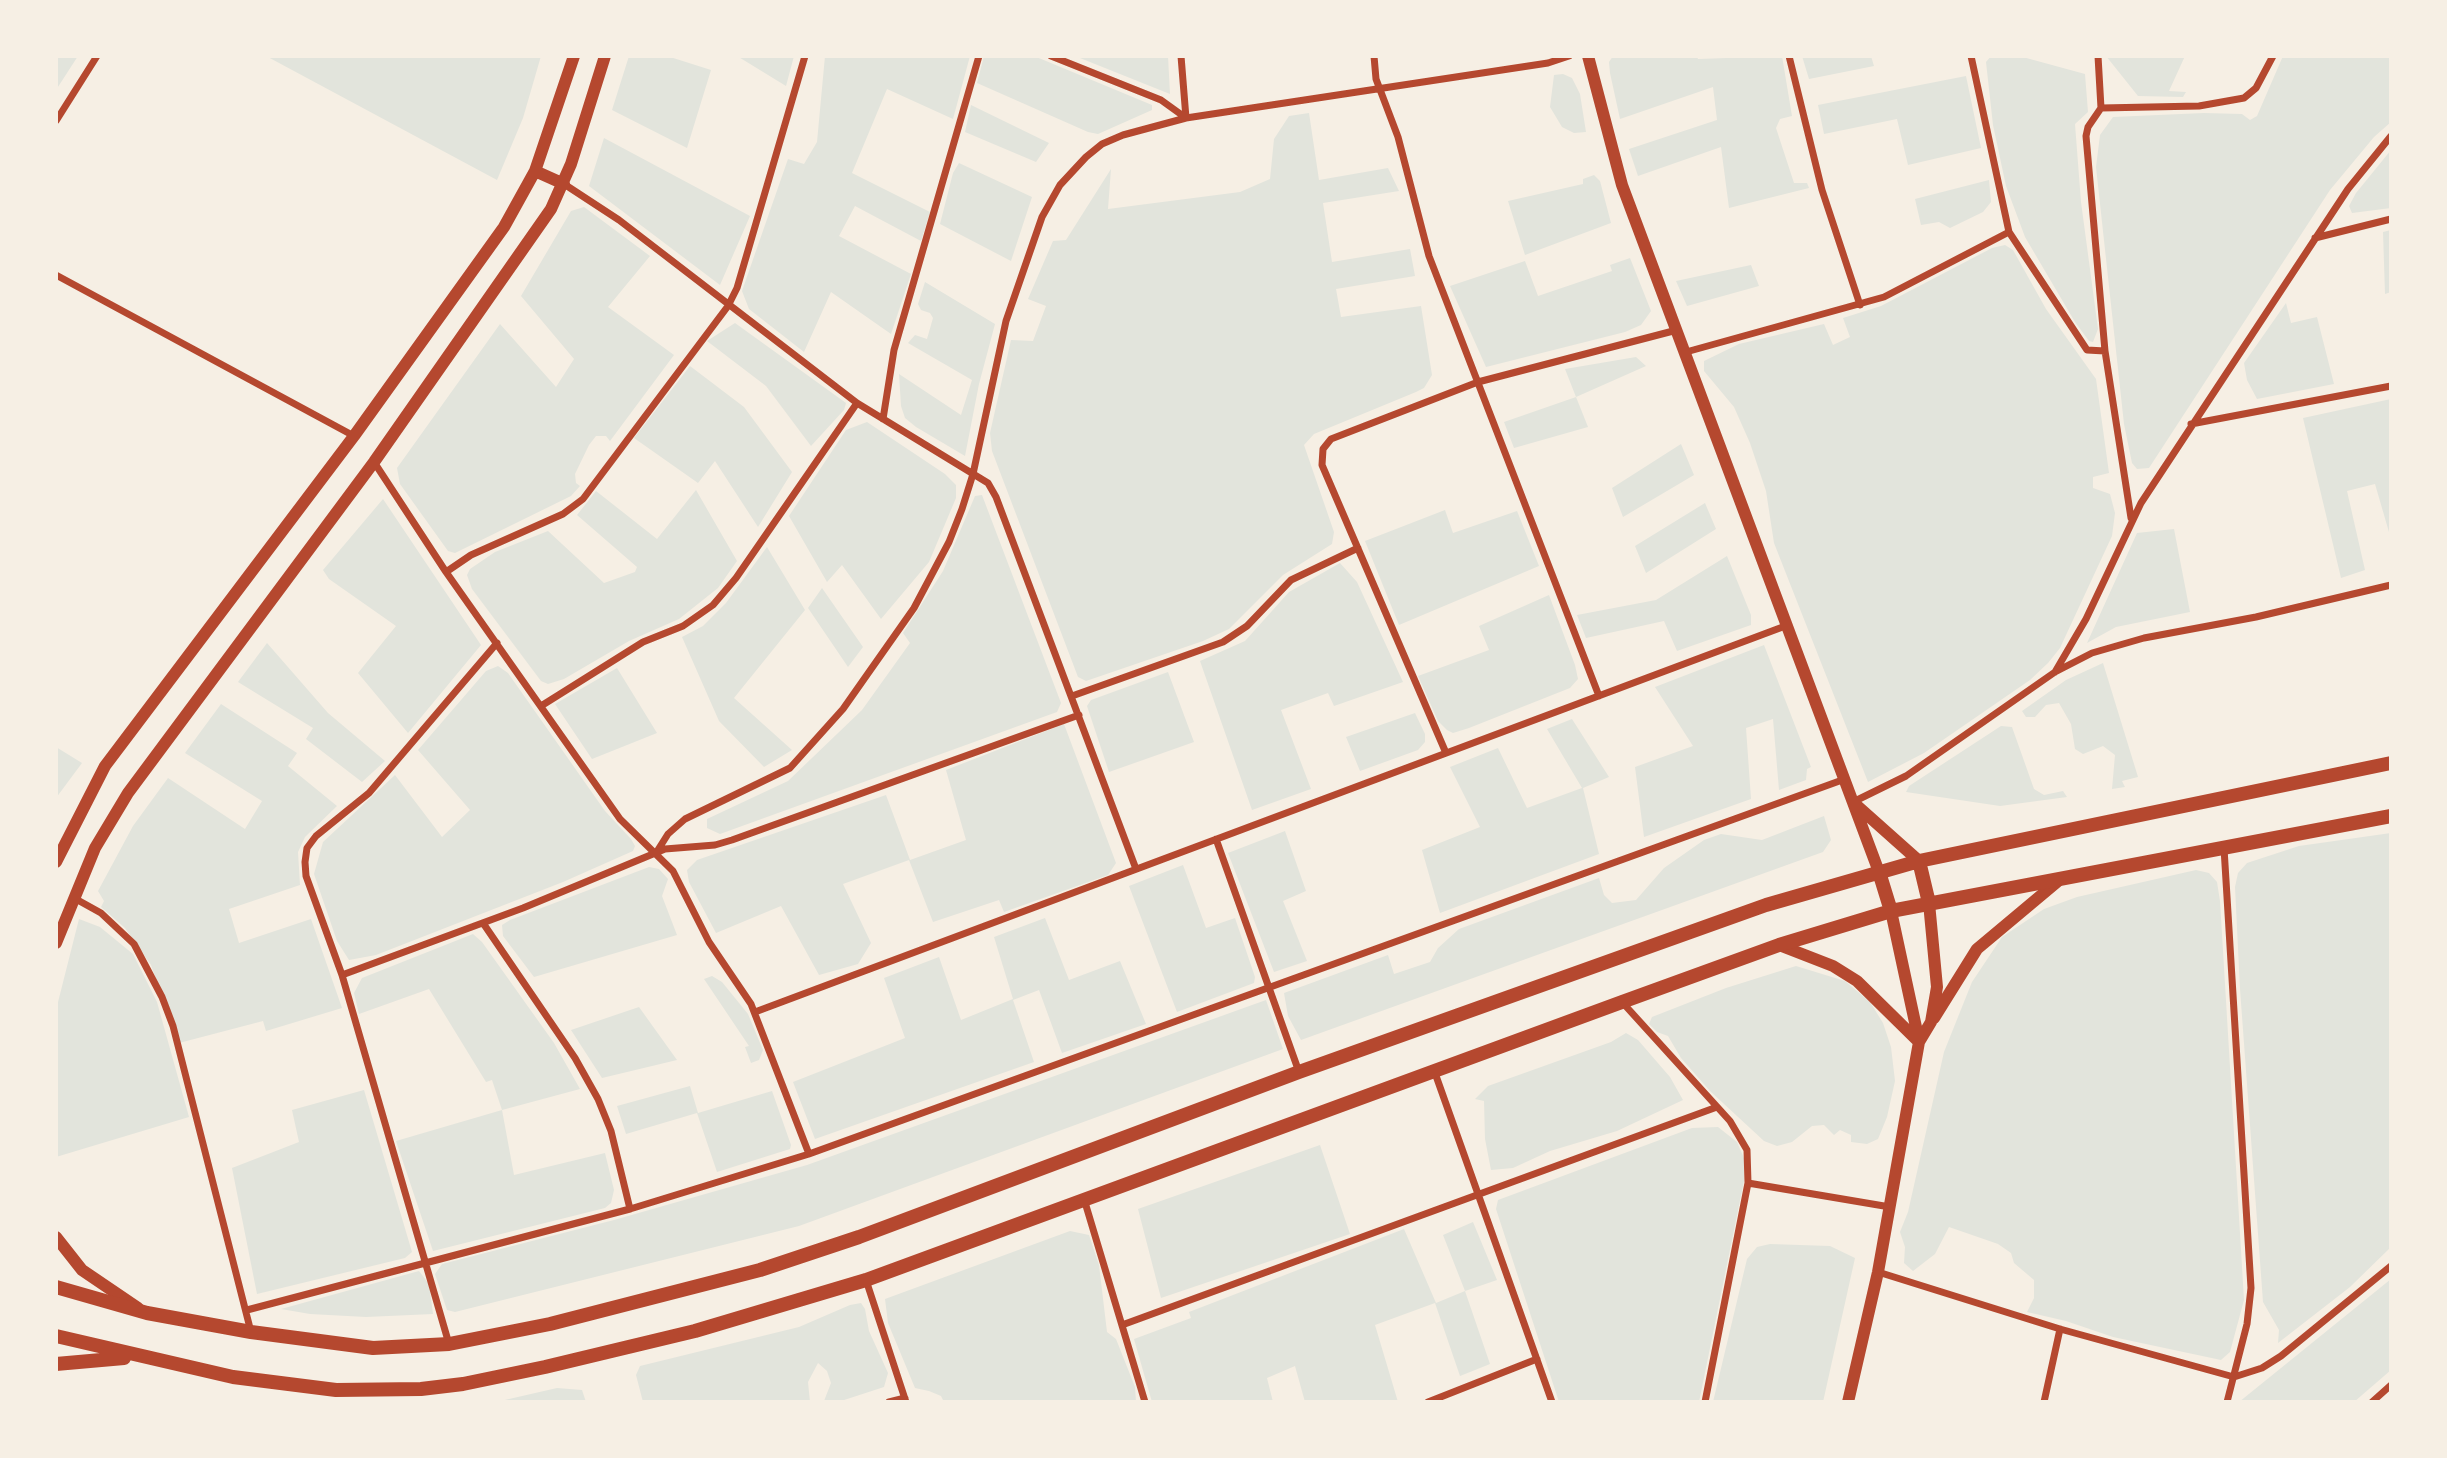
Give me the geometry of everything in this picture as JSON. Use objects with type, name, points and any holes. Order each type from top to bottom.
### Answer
[{"type":"main road","points":[[56,1287],[147,1313],[251,1332],[373,1348],[449,1344],[604,1311],[792,1260],[1716,920],[1919,861],[2391,763]]},
{"type":"main road","points":[[56,1336],[233,1377],[339,1396],[477,1381],[695,1331],[866,1280],[1779,945],[1891,911],[2391,816]]},
{"type":"main road","points":[[1919,861],[1929,903]]},
{"type":"main road","points":[[1879,872],[1891,911]]},
{"type":"main road","points":[[56,1364],[139,1356]]},
{"type":"street","points":[[56,121],[97,56]]},
{"type":"street","points":[[56,862],[105,766],[354,436],[504,227],[535,171],[574,56]]},
{"type":"street","points":[[56,943],[95,848],[128,793],[374,462],[535,233],[564,184],[605,56]]},
{"type":"street","points":[[446,572],[471,555],[563,514],[583,499],[728,306],[737,288],[805,56]]},
{"type":"street","points":[[883,419],[894,350],[979,56]]},
{"type":"street","points":[[1051,56],[1161,100],[1185,118]]},
{"type":"street","points":[[1181,56],[1185,118]]},
{"type":"street","points":[[1374,56],[1381,90],[1407,169],[1429,256],[1599,696]]},
{"type":"street","points":[[656,853],[668,834],[685,819],[790,768],[843,709],[914,608],[949,542],[973,474],[990,381],[1006,321],[1050,200],[1072,170],[1102,144],[1145,127],[1185,118],[1548,63],[1569,56]]},
{"type":"street","points":[[1588,56],[1622,185],[1789,625],[1879,872]]},
{"type":"street","points":[[1789,56],[1822,190],[1860,304]]},
{"type":"street","points":[[1970,56],[2008,232],[2087,350],[2105,351]]},
{"type":"street","points":[[2098,56],[2101,108],[2088,127],[2086,136],[2105,351],[2131,519]]},
{"type":"street","points":[[2101,108],[2199,106],[2244,98],[2256,88],[2273,56]]},
{"type":"street","points":[[2055,672],[2086,619],[2131,519],[2314,239],[2348,189],[2391,136]]},
{"type":"street","points":[[535,171],[564,184],[619,220],[857,403],[988,483],[996,497],[1136,869]]},
{"type":"street","points":[[2314,239],[2391,219]]},
{"type":"street","points":[[1686,352],[1884,297],[2008,232]]},
{"type":"street","points":[[56,275],[354,436]]},
{"type":"street","points":[[1446,753],[1322,465],[1323,449],[1331,439],[1478,382],[1677,330]]},
{"type":"street","points":[[2191,424],[2391,386]]},
{"type":"street","points":[[541,706],[643,642],[683,626],[713,605],[737,578],[857,403]]},
{"type":"street","points":[[374,462],[446,572],[620,819],[673,871],[709,942],[755,1012],[810,1154]]},
{"type":"street","points":[[1072,696],[1223,642],[1247,626],[1291,580],[1358,548]]},
{"type":"street","points":[[1852,802],[1906,776],[2055,672],[2092,653],[2144,638],[2256,617],[2391,585]]},
{"type":"street","points":[[755,1012],[1789,625]]},
{"type":"street","points":[[449,1344],[342,975],[306,876],[307,848],[316,836],[369,793],[497,643]]},
{"type":"street","points":[[342,975],[483,923],[656,853],[732,840],[1079,715]]},
{"type":"street","points":[[247,1310],[630,1209],[810,1154],[1846,778]]},
{"type":"street","points":[[1852,802],[1919,861]]},
{"type":"street","points":[[1216,839],[1300,1072]]},
{"type":"street","points":[[2224,848],[2251,1288],[2247,1324],[2227,1402]]},
{"type":"street","points":[[1919,1042],[1977,949],[2057,881]]},
{"type":"street","points":[[74,898],[101,913],[134,944],[159,990],[173,1026],[251,1332]]},
{"type":"street","points":[[1848,1402],[1878,1272],[1919,1042],[1930,1022],[1937,987],[1929,903]]},
{"type":"street","points":[[1891,911],[1919,1042]]},
{"type":"street","points":[[483,923],[575,1058],[598,1099],[611,1131],[630,1209]]},
{"type":"street","points":[[1779,945],[1833,966],[1857,981],[1919,1042]]},
{"type":"street","points":[[1622,1002],[1741,1135],[1747,1150],[1748,1183],[1705,1402]]},
{"type":"street","points":[[1435,1073],[1552,1402]]},
{"type":"street","points":[[1122,1325],[1717,1107]]},
{"type":"street","points":[[1748,1183],[1889,1207]]},
{"type":"street","points":[[1084,1199],[1145,1402]]},
{"type":"street","points":[[56,1237],[82,1270],[147,1313]]},
{"type":"street","points":[[1878,1272],[2060,1329],[2234,1377],[2262,1368],[2287,1352],[2391,1266]]},
{"type":"street","points":[[866,1280],[905,1400],[889,1402]]},
{"type":"street","points":[[2044,1402],[2060,1329]]},
{"type":"street","points":[[1428,1402],[1537,1359]]},
{"type":"street","points":[[2372,1402],[2391,1385]]},
{"type":"shaded area","points":[[56,56],[78,56],[56,90]]},
{"type":"shaded area","points":[[266,56],[541,56],[523,118],[497,180]]},
{"type":"shaded area","points":[[629,56],[667,56],[711,70],[687,148],[612,110]]},
{"type":"shaded area","points":[[737,56],[794,56],[786,86]]},
{"type":"shaded area","points":[[825,56],[970,56],[953,119],[887,89],[852,173],[930,212],[921,241],[855,206],[839,236],[911,274],[891,334],[831,292],[804,352],[749,309],[742,291],[788,159],[804,164],[817,142]]},
{"type":"shaded area","points":[[984,56],[1034,56],[1152,105],[1152,110],[1098,134],[1088,132],[977,83]]},
{"type":"shaded area","points":[[1075,56],[1168,56],[1170,94]]},
{"type":"shaded area","points":[[1613,56],[1697,56],[1698,59],[1782,56],[1792,116],[1780,119],[1776,128],[1794,183],[1807,183],[1809,188],[1729,208],[1721,147],[1638,176],[1629,149],[1717,120],[1713,87],[1620,119],[1610,73],[1609,62]]},
{"type":"shaded area","points":[[1802,56],[1871,56],[1874,66],[1809,79]]},
{"type":"shaded area","points":[[1991,56],[2019,56],[2085,74],[2088,112],[2075,124],[2081,202],[2098,329],[2093,342],[2089,341],[2075,322],[2025,237],[2006,186],[1993,125],[1986,62]]},
{"type":"shaded area","points":[[2106,56],[2185,56],[2169,91],[2186,92],[2183,97],[2138,96]]},
{"type":"shaded area","points":[[2283,56],[2391,56],[2391,122],[2374,137],[2330,190],[2149,468],[2137,469],[2132,463],[2124,424],[2096,167],[2100,135],[2113,117],[2204,113],[2242,114],[2250,120],[2257,116]]},
{"type":"shaded area","points":[[1563,74],[1572,78],[1580,94],[1586,132],[1574,133],[1562,127],[1550,107],[1554,75]]},
{"type":"shaded area","points":[[1966,76],[1981,148],[1908,165],[1897,119],[1824,134],[1818,105]]},
{"type":"shaded area","points":[[971,105],[1049,143],[1036,162],[965,132]]},
{"type":"shaded area","points":[[1309,113],[1319,180],[1388,168],[1399,191],[1323,203],[1332,262],[1410,249],[1415,276],[1336,289],[1341,317],[1421,306],[1432,375],[1424,388],[1314,434],[1304,445],[1334,532],[1332,544],[1283,575],[1229,629],[1203,641],[1086,681],[1078,677],[992,451],[990,433],[1011,340],[1033,341],[1046,306],[1028,299],[1053,241],[1066,240],[1111,169],[1108,209],[1240,192],[1270,179],[1274,139],[1289,116]]},
{"type":"shaded area","points":[[604,138],[750,216],[720,285],[589,186]]},
{"type":"shaded area","points":[[2391,150],[2391,208],[2352,213],[2349,206],[2356,193]]},
{"type":"shaded area","points":[[959,163],[1032,197],[1011,261],[940,224],[953,173]]},
{"type":"shaded area","points":[[1594,175],[1600,181],[1611,223],[1525,255],[1508,201],[1583,184],[1583,179]]},
{"type":"shaded area","points":[[1989,180],[1991,202],[1983,212],[1950,228],[1939,222],[1921,225],[1915,199]]},
{"type":"shaded area","points":[[584,207],[650,256],[608,307],[674,355],[610,441],[606,436],[596,436],[589,445],[575,474],[576,483],[580,486],[571,496],[455,553],[448,551],[400,484],[397,468],[500,324],[556,387],[574,359],[521,296],[571,211]]},
{"type":"shaded area","points":[[2391,230],[2391,292],[2385,294],[2383,232]]},
{"type":"shaded area","points":[[2005,245],[2013,250],[2046,309],[2096,379],[2109,473],[2093,477],[2093,488],[2110,494],[2115,513],[2112,536],[2060,648],[2048,663],[2030,680],[1924,753],[1868,782],[1774,543],[1766,491],[1750,443],[1734,407],[1704,371],[1704,361],[1739,344],[1824,324],[1833,345],[1850,337],[1843,318],[1881,306],[1992,248]]},
{"type":"shaded area","points":[[1630,258],[1651,311],[1641,325],[1625,332],[1486,367],[1450,286],[1525,261],[1538,296],[1612,271],[1610,265]]},
{"type":"shaded area","points":[[1751,265],[1759,286],[1687,306],[1676,281]]},
{"type":"shaded area","points":[[925,282],[995,324],[979,384],[965,456],[916,427],[905,418],[901,406],[899,374],[961,415],[972,380],[908,343],[915,335],[927,339],[933,318],[930,313],[921,310],[918,304]]},
{"type":"shaded area","points":[[2286,303],[2291,323],[2317,317],[2334,384],[2257,399],[2247,380],[2244,363]]},
{"type":"shaded area","points":[[735,323],[846,403],[844,410],[811,446],[766,386],[707,341]]},
{"type":"shaded area","points":[[1636,357],[1646,366],[1576,397],[1565,369]]},
{"type":"shaded area","points":[[690,366],[744,407],[792,472],[758,527],[715,461],[698,483],[634,438]]},
{"type":"shaded area","points":[[1576,397],[1588,427],[1514,448],[1504,422]]},
{"type":"shaded area","points":[[2391,399],[2391,539],[2375,484],[2347,491],[2365,570],[2341,578],[2303,418]]},
{"type":"shaded area","points":[[867,422],[945,474],[956,485],[956,498],[929,562],[881,619],[842,565],[827,582],[789,516],[846,430]]},
{"type":"shaded area","points":[[1681,444],[1694,475],[1623,517],[1612,488]]},
{"type":"shaded area","points":[[696,490],[737,561],[718,588],[679,619],[629,641],[564,679],[548,684],[541,681],[472,589],[467,575],[470,569],[495,552],[548,531],[604,583],[635,572],[637,567],[577,515],[596,491],[657,539]]},
{"type":"shaded area","points":[[982,495],[1061,703],[1057,712],[720,834],[707,828],[707,819],[788,781],[862,710],[910,643],[903,633],[943,571],[975,496]]},
{"type":"shaded area","points":[[383,499],[481,645],[408,733],[358,673],[396,626],[329,579],[323,570]]},
{"type":"shaded area","points":[[1705,503],[1716,529],[1646,573],[1635,546]]},
{"type":"shaded area","points":[[1445,510],[1453,533],[1517,511],[1539,566],[1399,625],[1365,541]]},
{"type":"shaded area","points":[[2174,529],[2190,612],[2116,627],[2087,643],[2137,533]]},
{"type":"shaded area","points":[[767,547],[805,610],[734,698],[792,750],[764,767],[719,721],[682,637],[703,626],[726,603]]},
{"type":"shaded area","points":[[1727,556],[1751,615],[1751,625],[1677,651],[1664,621],[1586,638],[1577,615],[1656,600]]},
{"type":"shaded area","points":[[1340,563],[1357,582],[1403,682],[1334,706],[1328,693],[1281,710],[1311,789],[1252,810],[1200,661],[1245,641],[1289,592]]},
{"type":"shaded area","points":[[822,588],[863,647],[848,667],[808,608]]},
{"type":"shaded area","points":[[1549,595],[1578,679],[1570,688],[1469,728],[1453,733],[1447,730],[1438,721],[1418,676],[1489,650],[1479,626]]},
{"type":"shaded area","points":[[267,643],[328,713],[385,761],[362,782],[306,739],[313,728],[238,682]]},
{"type":"shaded area","points":[[1764,645],[1811,767],[1807,769],[1806,780],[1779,790],[1773,719],[1746,728],[1751,799],[1644,837],[1635,767],[1693,746],[1655,687]]},
{"type":"shaded area","points":[[2103,663],[2138,777],[2122,781],[2125,787],[2112,789],[2115,755],[2103,746],[2083,754],[2075,749],[2071,724],[2059,703],[2046,705],[2035,717],[2026,717],[2022,711],[2066,680]]},
{"type":"shaded area","points":[[498,666],[508,673],[605,811],[631,839],[635,846],[633,851],[563,882],[376,955],[349,960],[337,941],[314,874],[323,842],[395,775],[442,837],[470,810],[418,750],[486,671]]},
{"type":"shaded area","points":[[617,668],[657,733],[592,759],[555,704]]},
{"type":"shaded area","points":[[1168,672],[1194,742],[1109,772],[1087,706],[1091,700]]},
{"type":"shaded area","points":[[221,704],[297,753],[288,766],[337,806],[305,837],[298,852],[300,885],[229,909],[239,943],[311,919],[342,1008],[266,1031],[263,1021],[179,1043],[151,965],[125,928],[101,907],[104,901],[98,891],[133,826],[168,778],[245,829],[262,801],[185,753]]},
{"type":"shaded area","points":[[1415,713],[1425,734],[1425,742],[1418,750],[1360,771],[1346,737]]},
{"type":"shaded area","points":[[1572,719],[1609,777],[1583,788],[1599,854],[1440,913],[1422,850],[1480,827],[1450,767],[1498,748],[1527,808],[1582,788],[1547,729]]},
{"type":"shaded area","points":[[1064,724],[1116,863],[1108,875],[1004,912],[999,900],[933,922],[909,860],[843,884],[871,943],[858,964],[819,975],[781,906],[716,933],[689,882],[687,870],[697,860],[886,795],[910,860],[966,840],[946,770]]},
{"type":"shaded area","points":[[2001,726],[2012,727],[2034,789],[2044,795],[2063,791],[2067,797],[2000,806],[1906,792],[1909,786]]},
{"type":"shaded area","points":[[56,747],[82,763],[56,798]]},
{"type":"shaded area","points":[[1824,816],[1831,840],[1823,852],[1301,1040],[1288,1016],[1284,993],[1388,955],[1394,974],[1430,962],[1438,948],[1459,929],[1599,878],[1604,895],[1612,903],[1636,900],[1664,868],[1704,840],[1721,834],[1762,840]]},
{"type":"shaded area","points":[[1285,831],[1306,891],[1283,901],[1307,961],[1274,972],[1228,853]]},
{"type":"shaded area","points":[[2391,833],[2391,1247],[2350,1287],[2278,1343],[2279,1330],[2263,1302],[2240,989],[2235,887],[2238,873],[2247,863],[2299,846]]},
{"type":"shaded area","points":[[1183,865],[1206,928],[1235,918],[1255,977],[1254,983],[1177,1012],[1129,886]]},
{"type":"shaded area","points":[[649,867],[659,869],[668,879],[662,896],[677,935],[534,977],[503,936],[502,925],[510,920]]},
{"type":"shaded area","points":[[2196,870],[2209,873],[2217,882],[2220,901],[2244,1300],[2230,1352],[2221,1360],[2113,1337],[2066,1321],[2027,1312],[2034,1298],[2034,1280],[2014,1263],[2011,1253],[1998,1244],[1949,1227],[1935,1254],[1913,1271],[1904,1263],[1905,1247],[1900,1232],[1908,1212],[1944,1052],[1972,982],[2002,937],[2044,909],[2077,897]]},
{"type":"shaded area","points":[[1045,918],[1069,980],[1120,961],[1146,1024],[1062,1053],[1039,990],[1013,1000],[1034,1062],[815,1139],[793,1082],[905,1038],[884,978],[939,957],[961,1020],[1013,999],[994,937]]},
{"type":"shaded area","points":[[79,919],[100,927],[133,954],[157,1002],[189,1117],[56,1157],[56,1010]]},
{"type":"shaded area","points":[[473,934],[482,942],[554,1043],[580,1089],[502,1110],[492,1080],[486,1082],[429,989],[359,1014],[354,993],[362,978]]},
{"type":"shaded area","points":[[1796,966],[1845,981],[1870,1002],[1883,1023],[1891,1047],[1895,1081],[1887,1117],[1878,1139],[1867,1144],[1851,1142],[1851,1135],[1840,1130],[1834,1135],[1824,1125],[1812,1126],[1792,1142],[1777,1146],[1764,1141],[1710,1091],[1681,1058],[1668,1036],[1657,1032],[1649,1024],[1652,1017],[1726,988]]},
{"type":"shaded area","points":[[712,976],[722,982],[748,1014],[763,1050],[759,1060],[751,1063],[745,1047],[749,1046],[704,979]]},
{"type":"shaded area","points":[[1266,1000],[1283,1049],[799,1226],[455,1312],[447,1310],[435,1274],[442,1264],[614,1220],[807,1165]]},
{"type":"shaded area","points":[[639,1007],[677,1060],[602,1078],[571,1030]]},
{"type":"shaded area","points":[[1626,1033],[1638,1040],[1670,1077],[1683,1100],[1617,1131],[1550,1151],[1513,1168],[1491,1170],[1485,1139],[1484,1101],[1475,1099],[1488,1086],[1611,1042]]},
{"type":"shaded area","points":[[690,1086],[698,1113],[772,1091],[791,1145],[790,1149],[717,1172],[697,1113],[626,1134],[617,1106]]},
{"type":"shaded area","points":[[364,1090],[412,1252],[405,1258],[257,1294],[232,1168],[299,1142],[292,1110]]},
{"type":"shaded area","points":[[502,1110],[514,1175],[605,1153],[614,1190],[611,1203],[605,1208],[433,1251],[396,1141]]},
{"type":"shaded area","points":[[1718,1127],[1737,1142],[1744,1158],[1744,1181],[1699,1402],[1559,1402],[1496,1209],[1498,1200],[1692,1128]]},
{"type":"shaded area","points":[[1320,1145],[1350,1234],[1161,1298],[1138,1209]]},
{"type":"shaded area","points":[[1473,1222],[1497,1280],[1465,1291],[1443,1235]]},
{"type":"shaded area","points":[[1404,1229],[1436,1303],[1465,1291],[1490,1364],[1460,1376],[1435,1303],[1375,1325],[1398,1402],[1305,1402],[1295,1366],[1267,1378],[1273,1402],[1152,1402],[1134,1339],[1191,1318],[1189,1312]]},
{"type":"shaded area","points":[[1070,1231],[1089,1235],[1099,1265],[1107,1332],[1116,1339],[1135,1387],[1136,1402],[944,1402],[941,1396],[915,1388],[888,1323],[885,1299]]},
{"type":"shaded area","points":[[1770,1244],[1830,1246],[1855,1258],[1823,1402],[1713,1402],[1747,1259],[1757,1247]]},
{"type":"shaded area","points":[[419,1271],[429,1284],[433,1314],[366,1317],[310,1314],[281,1309]]},
{"type":"shaded area","points":[[2391,1279],[2391,1370],[2354,1402],[2239,1402]]},
{"type":"shaded area","points":[[861,1303],[865,1309],[869,1331],[888,1373],[884,1387],[838,1402],[824,1401],[831,1383],[827,1371],[818,1363],[808,1382],[810,1402],[643,1402],[636,1375],[640,1366],[799,1327],[850,1305]]},
{"type":"shaded area","points":[[557,1388],[582,1390],[586,1402],[496,1402]]}]
